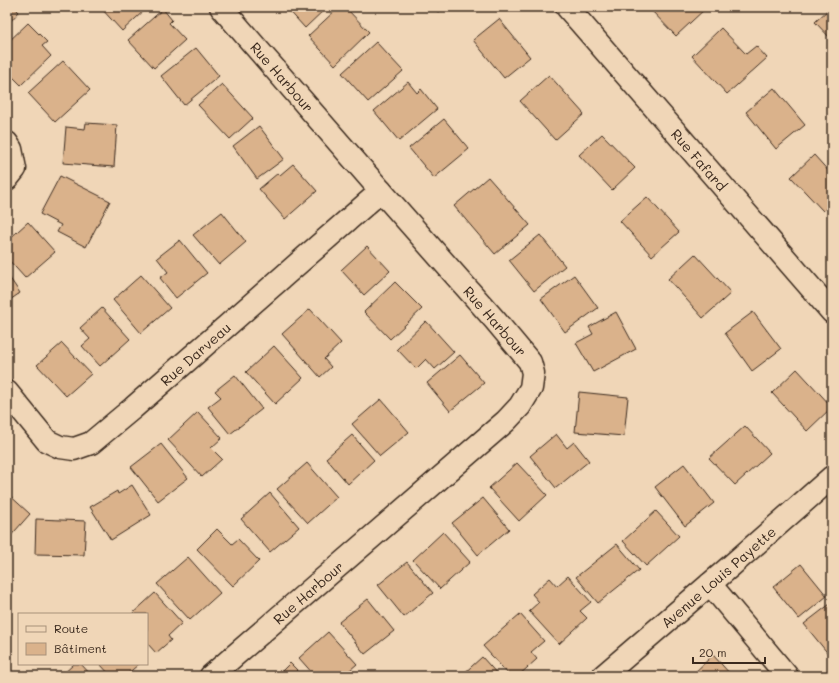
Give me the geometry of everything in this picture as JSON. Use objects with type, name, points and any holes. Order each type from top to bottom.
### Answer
[{"type":"street","name":"Rue Harbour","points":[[211,676],[506,421],[520,406],[531,388],[533,373],[530,362],[494,319],[381,192],[221,7]]},
{"type":"street","name":"Rue Fafard","points":[[567,7],[832,312]]},
{"type":"street","points":[[7,143],[11,149],[15,169],[7,180]]},
{"type":"street","name":"Rue Darveau","points":[[7,392],[47,441],[60,447],[74,449],[91,443],[381,192]]},
{"type":"street","name":"Avenue Louis Payette","points":[[603,676],[832,476]]},
{"type":"street","points":[[710,584],[787,676]]},
{"type":"building","points":[[7,7],[14,7],[19,12],[7,25]]},
{"type":"building","points":[[100,7],[148,7],[122,31]]},
{"type":"building","points":[[286,7],[327,7],[305,28]]},
{"type":"building","points":[[339,7],[345,7],[369,32],[335,65],[308,36]]},
{"type":"building","points":[[433,7],[444,7],[438,12]]},
{"type":"building","points":[[648,7],[705,7],[706,8],[676,36]]},
{"type":"building","points":[[832,7],[832,40],[815,22]]},
{"type":"building","points":[[163,9],[172,20],[169,23],[185,40],[154,68],[128,40]]},
{"type":"building","points":[[499,19],[530,57],[504,78],[473,40]]},
{"type":"building","points":[[28,23],[47,42],[42,46],[51,56],[21,85],[7,71],[7,43]]},
{"type":"building","points":[[721,28],[746,54],[756,46],[767,58],[727,94],[692,56]]},
{"type":"building","points":[[376,42],[403,71],[368,102],[342,73]]},
{"type":"building","points":[[196,48],[219,76],[184,105],[161,76]]},
{"type":"building","points":[[63,61],[90,90],[55,122],[28,93]]},
{"type":"building","points":[[549,75],[584,114],[555,140],[520,101]]},
{"type":"building","points":[[408,82],[417,93],[421,89],[437,109],[399,141],[374,111]]},
{"type":"building","points":[[222,84],[253,118],[230,139],[198,105]]},
{"type":"building","points":[[774,88],[805,125],[776,149],[746,112]]},
{"type":"building","points":[[444,119],[469,149],[434,178],[409,148]]},
{"type":"building","points":[[86,123],[117,125],[114,167],[63,163],[66,127],[85,129]]},
{"type":"building","points":[[259,126],[284,159],[257,179],[233,146]]},
{"type":"building","points":[[602,134],[635,168],[612,190],[579,155]]},
{"type":"building","points":[[814,155],[832,175],[832,203],[823,211],[791,177]]},
{"type":"building","points":[[293,164],[317,191],[285,219],[259,189],[278,173],[280,175]]},
{"type":"building","points":[[60,176],[110,201],[86,247],[57,232],[61,225],[40,214]]},
{"type":"building","points":[[488,177],[530,225],[495,254],[454,206]]},
{"type":"building","points":[[647,197],[679,232],[652,256],[620,221]]},
{"type":"building","points":[[222,212],[246,242],[219,265],[193,235]]},
{"type":"building","points":[[28,222],[55,252],[25,278],[7,258],[7,241]]},
{"type":"building","points":[[540,235],[565,266],[534,291],[509,260]]},
{"type":"building","points":[[180,240],[207,273],[176,298],[160,278],[168,272],[157,258]]},
{"type":"building","points":[[367,246],[390,271],[364,295],[341,270]]},
{"type":"building","points":[[695,254],[731,293],[703,318],[668,279]]},
{"type":"building","points":[[7,274],[20,293],[7,302]]},
{"type":"building","points":[[141,275],[170,308],[141,333],[113,300]]},
{"type":"building","points":[[574,275],[598,308],[565,332],[541,299]]},
{"type":"building","points":[[395,282],[422,309],[390,339],[364,312]]},
{"type":"building","points":[[102,308],[130,339],[100,366],[82,346],[90,339],[80,328]]},
{"type":"building","points":[[310,309],[341,343],[324,359],[331,367],[320,377],[282,334]]},
{"type":"building","points":[[616,312],[636,349],[593,372],[576,343],[593,334],[589,327]]},
{"type":"building","points":[[753,312],[781,349],[752,371],[725,333]]},
{"type":"building","points":[[426,321],[454,352],[435,369],[426,359],[416,369],[397,349]]},
{"type":"building","points":[[62,343],[91,374],[66,396],[37,365]]},
{"type":"building","points":[[274,346],[303,378],[275,404],[246,372]]},
{"type":"building","points":[[460,355],[484,383],[450,411],[427,383]]},
{"type":"building","points":[[797,369],[832,407],[807,431],[772,393]]},
{"type":"building","points":[[235,375],[262,409],[230,434],[208,407],[221,397],[215,391]]},
{"type":"building","points":[[579,392],[628,397],[624,436],[575,432]]},
{"type":"building","points":[[381,399],[409,432],[380,456],[352,424]]},
{"type":"building","points":[[198,412],[222,438],[211,448],[222,459],[202,477],[168,440]]},
{"type":"building","points":[[745,426],[770,453],[735,485],[709,458]]},
{"type":"building","points":[[556,434],[567,448],[574,442],[589,461],[556,488],[530,456]]},
{"type":"building","points":[[352,435],[374,460],[348,484],[326,458]]},
{"type":"building","points":[[161,444],[188,478],[158,501],[131,467]]},
{"type":"building","points":[[307,463],[337,497],[308,523],[277,489]]},
{"type":"building","points":[[517,463],[547,495],[519,521],[489,488]]},
{"type":"building","points":[[684,464],[714,503],[685,526],[655,487]]},
{"type":"building","points":[[132,485],[151,515],[111,540],[90,507],[117,491],[118,494]]},
{"type":"building","points":[[7,493],[30,514],[7,540]]},
{"type":"building","points":[[270,493],[299,527],[270,552],[241,519]]},
{"type":"building","points":[[483,498],[509,529],[478,555],[452,523]]},
{"type":"building","points":[[656,511],[679,536],[646,566],[623,541]]},
{"type":"building","points":[[36,519],[86,521],[84,555],[35,554]]},
{"type":"building","points":[[217,529],[232,544],[238,539],[259,561],[233,586],[197,549]]},
{"type":"building","points":[[443,532],[470,562],[440,589],[413,560]]},
{"type":"building","points":[[617,544],[639,570],[598,603],[576,577]]},
{"type":"building","points":[[188,557],[220,593],[190,620],[157,584]]},
{"type":"building","points":[[407,562],[433,593],[404,617],[378,585]]},
{"type":"building","points":[[801,564],[827,596],[799,619],[773,587]]},
{"type":"building","points":[[568,576],[591,602],[580,611],[587,618],[559,644],[529,611],[539,602],[532,594],[550,578],[557,586]]},
{"type":"building","points":[[155,593],[182,623],[168,636],[171,640],[156,653],[148,644],[148,613],[133,613]]},
{"type":"building","points":[[368,599],[394,631],[365,654],[339,622]]},
{"type":"building","points":[[830,604],[832,606],[832,655],[830,656],[804,624]]},
{"type":"building","points":[[520,614],[544,641],[531,652],[537,659],[518,676],[510,676],[483,646]]},
{"type":"building","points":[[328,632],[357,664],[343,676],[315,676],[299,658]]},
{"type":"building","points":[[713,655],[732,676],[691,676]]},
{"type":"building","points":[[7,657],[12,663],[7,668]]},
{"type":"building","points":[[482,657],[499,676],[461,676]]},
{"type":"building","points":[[290,663],[303,676],[277,676]]},
{"type":"building","points":[[73,665],[82,665],[92,676],[61,676]]},
{"type":"building","points":[[101,665],[138,665],[125,676],[111,676]]}]
